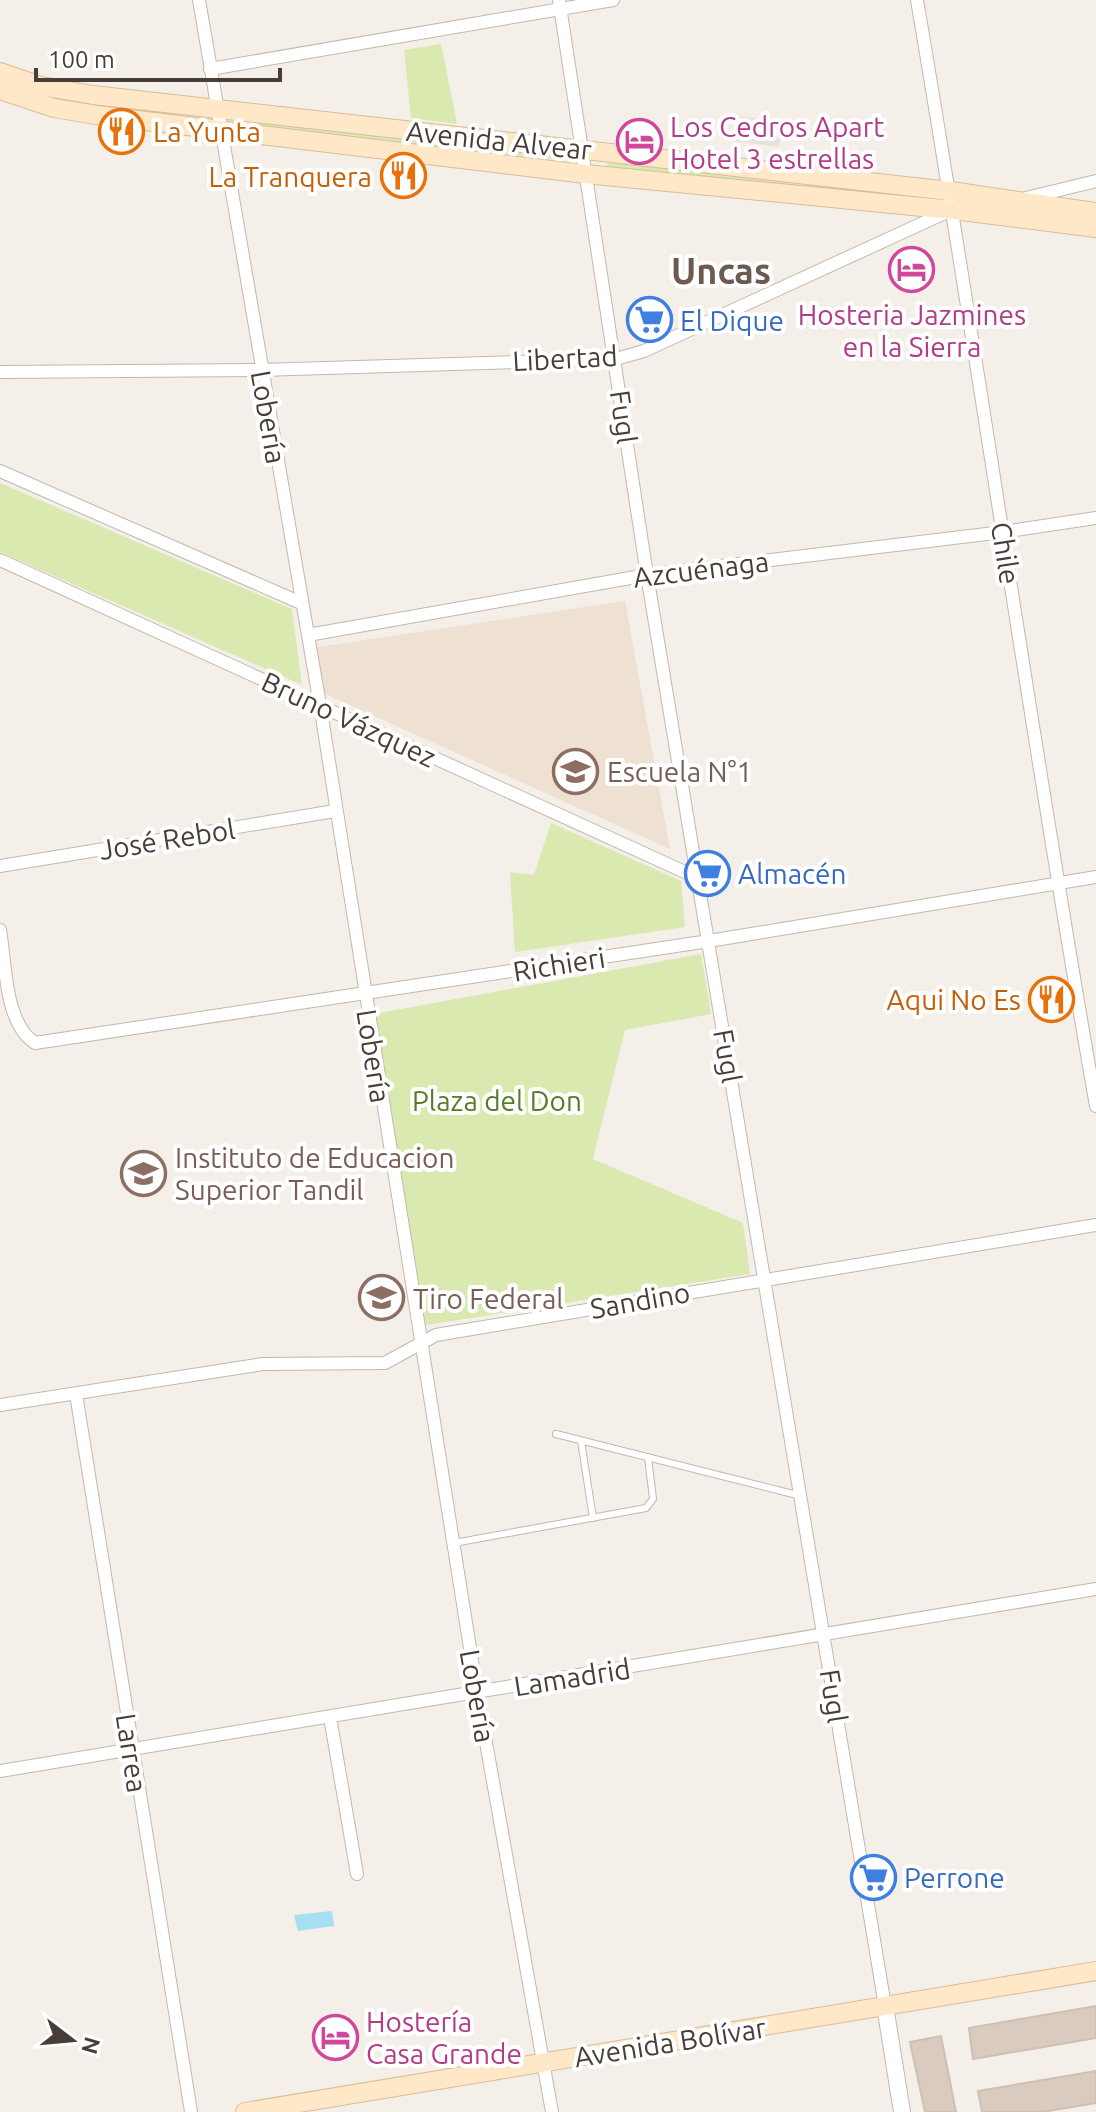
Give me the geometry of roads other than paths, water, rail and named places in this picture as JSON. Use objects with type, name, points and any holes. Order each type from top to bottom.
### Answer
[{"type":"main road","name":"Avenida Alvear","points":[[0,72],[41,86],[216,110],[580,149],[952,201],[1096,228]]},
{"type":"main road","name":"Avenida Alvear","points":[[0,90],[54,108],[585,174],[952,201],[1010,202],[1096,212]]},
{"type":"main road","name":"Avenida Bolívar","points":[[245,2112],[1096,1971]]},
{"type":"street","name":"Lobería","points":[[199,0],[320,705],[477,1692],[552,2112]]},
{"type":"street","points":[[210,69],[559,4],[613,0]]},
{"type":"street","name":"Chile","points":[[917,0],[952,201],[1057,884],[1096,1106]]},
{"type":"street","name":"Fugl","points":[[559,4],[647,575],[902,2112]]},
{"type":"street","points":[[1010,202],[1096,181]]},
{"type":"street","name":"Libertad","points":[[0,372],[261,370],[616,359],[644,351],[952,201]]},
{"type":"street","points":[[0,471],[301,603]]},
{"type":"street","name":"Azcuénaga","points":[[308,635],[647,575],[1096,518]]},
{"type":"street","name":"Bruno Vázquez","points":[[0,560],[698,878]]},
{"type":"street","name":"José Rebol","points":[[0,866],[335,811]]},
{"type":"street","name":"Richieri","points":[[0,930],[15,1019],[23,1035],[35,1043],[709,941],[1096,877]]},
{"type":"street","name":"Sandino","points":[[0,1405],[263,1364],[385,1363],[400,1358],[419,1342],[436,1335],[1096,1225]]},
{"type":"street","name":"Larrea","points":[[76,1394],[191,2112]]},
{"type":"street","name":"Lamadrid","points":[[0,1771],[1096,1589]]},
{"type":"street","points":[[330,1717],[357,1874]]},
{"type":"lane","points":[[556,1434],[801,1496]]},
{"type":"lane","points":[[581,1441],[593,1518]]},
{"type":"lane","points":[[453,1544],[646,1508],[653,1499],[648,1457]]},
{"type":"water","points":[[332,1911],[334,1926],[298,1931],[294,1915]]},
{"type":"place","name":"La Yunta","points":[[122,131]]},
{"type":"place","name":"Los Cedros Apart Hotel 3 estrellas","points":[[639,142]]},
{"type":"place","name":"La Tranquera","points":[[403,176]]},
{"type":"place","name":"Hosteria Jazmines en la Sierra","points":[[912,270]]},
{"type":"place","name":"El Dique","points":[[649,320]]},
{"type":"place","name":"Escuela N°1","points":[[576,771]]},
{"type":"place","name":"Almacén","points":[[707,873]]},
{"type":"place","name":"Aqui No Es","points":[[1052,999]]},
{"type":"place","name":"Instituto de Educacion Superior Tandil","points":[[144,1173]]},
{"type":"place","name":"Tiro Federal","points":[[382,1298]]},
{"type":"place","name":"Perrone","points":[[873,1877]]},
{"type":"place","name":"Hostería Casa Grande","points":[[335,2037]]},
{"type":"district","name":"Uncas","points":[[721,270]]},
{"type":"park label","name":"Plaza del Don","points":[[497,1100]]}]
